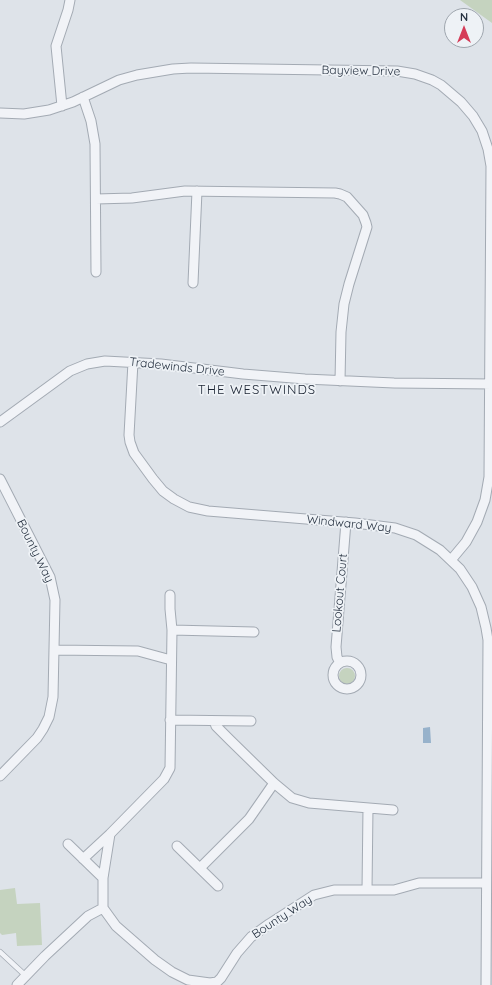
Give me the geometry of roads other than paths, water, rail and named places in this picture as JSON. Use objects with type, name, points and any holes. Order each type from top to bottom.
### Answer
[{"type":"street","points":[[62,106],[56,46],[70,0]]},
{"type":"street","name":"Bayview Drive","points":[[0,113],[17,114],[36,112],[62,106],[102,87],[136,75],[154,71],[177,69],[397,71],[419,76],[441,85],[458,98],[473,116],[483,136],[490,158],[491,384],[489,477],[485,500],[472,532],[451,560]]},
{"type":"street","points":[[83,97],[91,121],[95,142],[96,272]]},
{"type":"street","points":[[96,199],[132,198],[177,192],[198,191],[335,193],[347,197],[363,215],[366,223],[366,232],[349,284],[343,311],[340,381]]},
{"type":"street","points":[[193,283],[198,191]]},
{"type":"street","name":"Tradewinds Drive","points":[[0,422],[76,368],[87,364],[104,361],[134,362],[267,377],[426,384],[491,384]]},
{"type":"street","name":"Windward Way","points":[[134,362],[129,435],[130,442],[138,459],[159,487],[178,502],[189,507],[208,511],[346,522],[385,526],[406,531],[435,546],[451,560],[466,578],[477,597],[484,617],[488,638],[486,985]]},
{"type":"street","name":"Bounty Way","points":[[0,479],[51,581],[55,600],[53,697],[49,717],[37,738],[0,776]]},
{"type":"street","name":"Lookout Court","points":[[340,663],[337,657],[336,647],[346,522]]},
{"type":"street","points":[[83,859],[167,776],[170,768],[172,630],[170,595]]},
{"type":"street","points":[[172,630],[254,632]]},
{"type":"street","points":[[54,650],[138,651],[171,660]]},
{"type":"street","points":[[170,720],[251,721]]},
{"type":"street","points":[[214,721],[221,732],[274,783],[292,798],[304,802],[393,810]]},
{"type":"street","points":[[200,868],[249,819],[274,783]]},
{"type":"street","points":[[367,890],[368,808]]},
{"type":"street","points":[[17,985],[88,916],[103,908],[103,878],[110,834]]},
{"type":"street","points":[[68,844],[103,878]]},
{"type":"street","points":[[177,846],[218,886]]},
{"type":"street","name":"Bounty Way","points":[[103,908],[116,926],[155,960],[172,972],[188,980],[210,983],[219,980],[236,952],[251,937],[316,894],[334,890],[394,890],[419,883],[486,883]]},
{"type":"lane","points":[[0,952],[26,976]]},
{"type":"water","points":[[430,727],[431,743],[423,743],[423,728]]},
{"type":"district","name":"THE WESTWINDS","points":[[257,390]]}]
